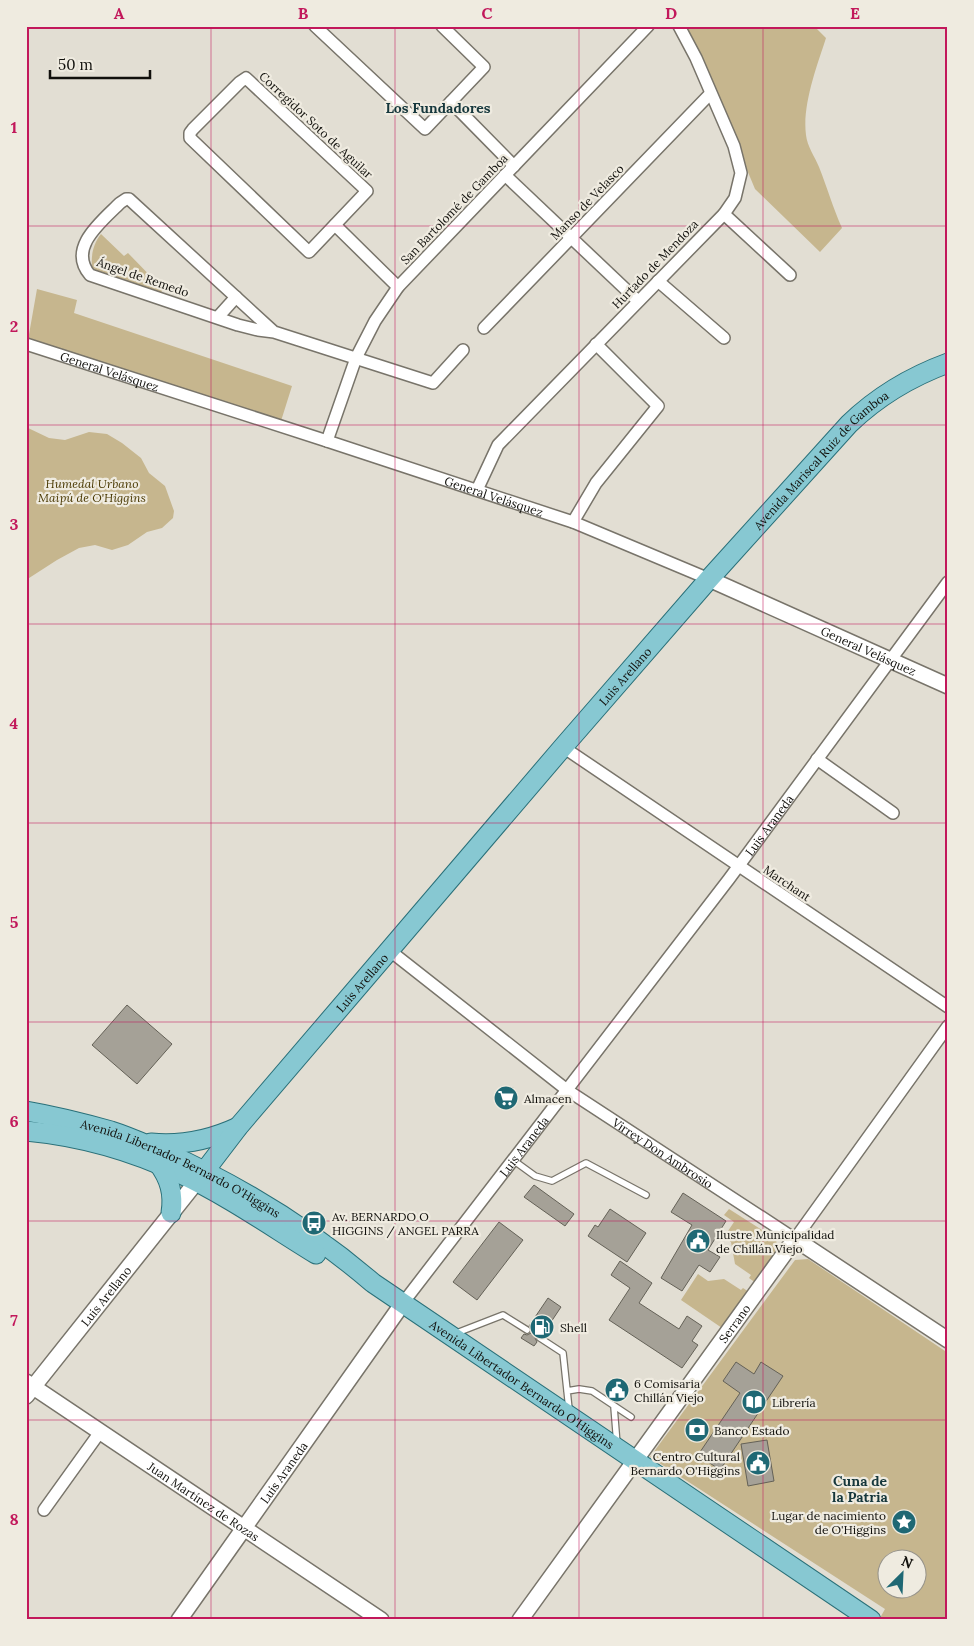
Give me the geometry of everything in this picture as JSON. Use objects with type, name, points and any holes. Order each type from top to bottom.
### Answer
[{"type":"main road","name":"Avenida Mariscal Ruiz de Gamboa","points":[[709,579],[848,424],[894,388],[923,372],[948,363]]},
{"type":"main road","name":"Luis Arellano","points":[[201,1176],[240,1126],[389,950],[562,747],[709,579]]},
{"type":"main road","name":"Avenida Libertador Bernardo O'Higgins","points":[[26,1111],[81,1122],[134,1139],[201,1176],[328,1262],[373,1283],[865,1618]]},
{"type":"main road","points":[[134,1139],[164,1144],[194,1142],[217,1136],[240,1126]]},
{"type":"main road","name":"Avenida Libertador Bernardo O'Higgins","points":[[26,1131],[46,1133],[96,1144],[201,1176]]},
{"type":"main road","points":[[158,1163],[167,1177],[170,1186],[171,1214]]},
{"type":"street","points":[[315,26],[425,129],[484,67],[442,26]]},
{"type":"street","name":"San Bartolomé de Gamboa","points":[[327,441],[356,358],[375,321],[398,287],[648,26]]},
{"type":"street","name":"Hurtado de Mendoza","points":[[477,490],[498,445],[724,214],[735,198],[741,173],[734,146],[696,58],[679,26]]},
{"type":"street","name":"Corregidor Soto de Aguilar","points":[[242,80],[248,80],[368,191],[335,225],[309,252],[190,138],[190,133],[242,80]]},
{"type":"street","name":"Manso de Velasco","points":[[484,328],[710,94]]},
{"type":"street","points":[[451,102],[514,166]]},
{"type":"street","points":[[506,175],[638,301]]},
{"type":"street","name":"Ángel de Remedo","points":[[274,332],[129,199],[122,201],[87,238],[82,265],[90,276],[258,330],[274,332],[433,383],[463,350]]},
{"type":"street","points":[[724,214],[790,275]]},
{"type":"street","points":[[335,225],[398,287]]},
{"type":"street","points":[[658,281],[724,338]]},
{"type":"street","points":[[218,317],[236,297]]},
{"type":"street","name":"General Velásquez","points":[[26,344],[573,522],[709,579],[888,661],[948,686]]},
{"type":"street","points":[[573,522],[596,483],[658,406],[596,344]]},
{"type":"street","name":"Luis Araneda","points":[[179,1620],[403,1303],[738,867],[948,582]]},
{"type":"street","name":"Marchant","points":[[562,747],[948,1008]]},
{"type":"street","points":[[817,759],[893,813]]},
{"type":"street","name":"Virrey Don Ambrosio","points":[[389,950],[567,1090],[948,1340]]},
{"type":"street","name":"Serrano","points":[[520,1620],[948,1026]]},
{"type":"street","name":"Luis Arellano","points":[[29,1388],[201,1176]]},
{"type":"street","name":"Juan Martínez de Rozas","points":[[29,1388],[100,1432],[381,1620]]},
{"type":"street","points":[[44,1510],[100,1432]]},
{"type":"lane","points":[[513,1160],[536,1176],[552,1181],[586,1163],[646,1195]]},
{"type":"lane","points":[[450,1335],[504,1315],[527,1330]]},
{"type":"lane","points":[[540,1338],[563,1352],[570,1416]]},
{"type":"lane","points":[[567,1391],[589,1390],[632,1418]]},
{"type":"lane","points":[[614,1407],[617,1448]]},
{"type":"green space","points":[[687,26],[814,26],[826,38],[808,99],[805,123],[806,135],[842,228],[820,252],[755,189]]},
{"type":"green space","points":[[101,234],[124,256],[128,253],[163,289],[161,293],[100,274],[92,267],[93,250]]},
{"type":"green space","points":[[37,289],[77,300],[74,313],[292,386],[281,421],[28,340]]},
{"type":"green space","name":"Humedal Urbano Maipú de O'Higgins","points":[[26,427],[49,438],[65,440],[89,432],[107,434],[122,443],[141,458],[149,473],[165,486],[174,511],[173,518],[162,528],[147,532],[128,545],[112,550],[95,545],[79,548],[26,580]]},
{"type":"green space","points":[[729,1209],[776,1239],[778,1253],[756,1283],[749,1278],[751,1275],[735,1264],[731,1242],[724,1237],[734,1222],[724,1215]]},
{"type":"green space","points":[[808,1259],[948,1353],[948,1620],[883,1620],[880,1618],[885,1609],[650,1457],[795,1260]]},
{"type":"green space","points":[[698,1274],[708,1281],[724,1279],[741,1290],[743,1288],[749,1292],[722,1328],[681,1300]]},
{"type":"building","points":[[127,1005],[172,1044],[137,1084],[92,1045]]},
{"type":"building","points":[[534,1185],[574,1214],[565,1226],[524,1197]]},
{"type":"building","name":"Ilustre Municipalidad de Chillán Viejo","points":[[683,1193],[726,1221],[708,1250],[720,1257],[710,1272],[699,1265],[682,1291],[661,1278],[692,1225],[671,1212]]},
{"type":"building","points":[[610,1209],[646,1233],[627,1262],[588,1236],[595,1225],[598,1227]]},
{"type":"building","points":[[499,1222],[523,1240],[477,1300],[453,1282]]},
{"type":"building","points":[[620,1261],[652,1283],[639,1303],[679,1329],[687,1316],[702,1326],[692,1341],[698,1345],[682,1368],[609,1320],[630,1288],[611,1275]]},
{"type":"building","points":[[548,1298],[561,1307],[543,1334],[536,1335],[537,1342],[534,1346],[521,1338],[524,1334],[531,1333],[532,1330],[529,1326]]},
{"type":"building","name":"Centro Cultural Bernardo O'Higgins","points":[[736,1362],[754,1374],[761,1362],[783,1376],[720,1470],[698,1455],[740,1393],[723,1381]]},
{"type":"building","name":"Centro Cultural Bernardo O'Higgins","points":[[767,1440],[774,1481],[748,1486],[741,1444]]},
{"type":"place","name":"Almacen","points":[[506,1098]]},
{"type":"place","name":"Av. BERNARDO O HIGGINS / ANGEL PARRA","points":[[314,1223]]},
{"type":"place","name":"Ilustre Municipalidad de Chillán Viejo","points":[[698,1241]]},
{"type":"place","name":"Shell","points":[[542,1327]]},
{"type":"place","name":"6 Comisaria Chillán Viejo","points":[[617,1390]]},
{"type":"place","name":"Librería","points":[[754,1402]]},
{"type":"place","name":"Banco Estado","points":[[697,1430]]},
{"type":"place","name":"Centro Cultural Bernardo O'Higgins","points":[[758,1463]]},
{"type":"place","name":"Lugar de nacimiento de O'Higgins","points":[[904,1522]]},
{"type":"district","name":"Los Fundadores","points":[[438,108]]},
{"type":"district","name":"Cuna de la Patria","points":[[860,1489]]}]
